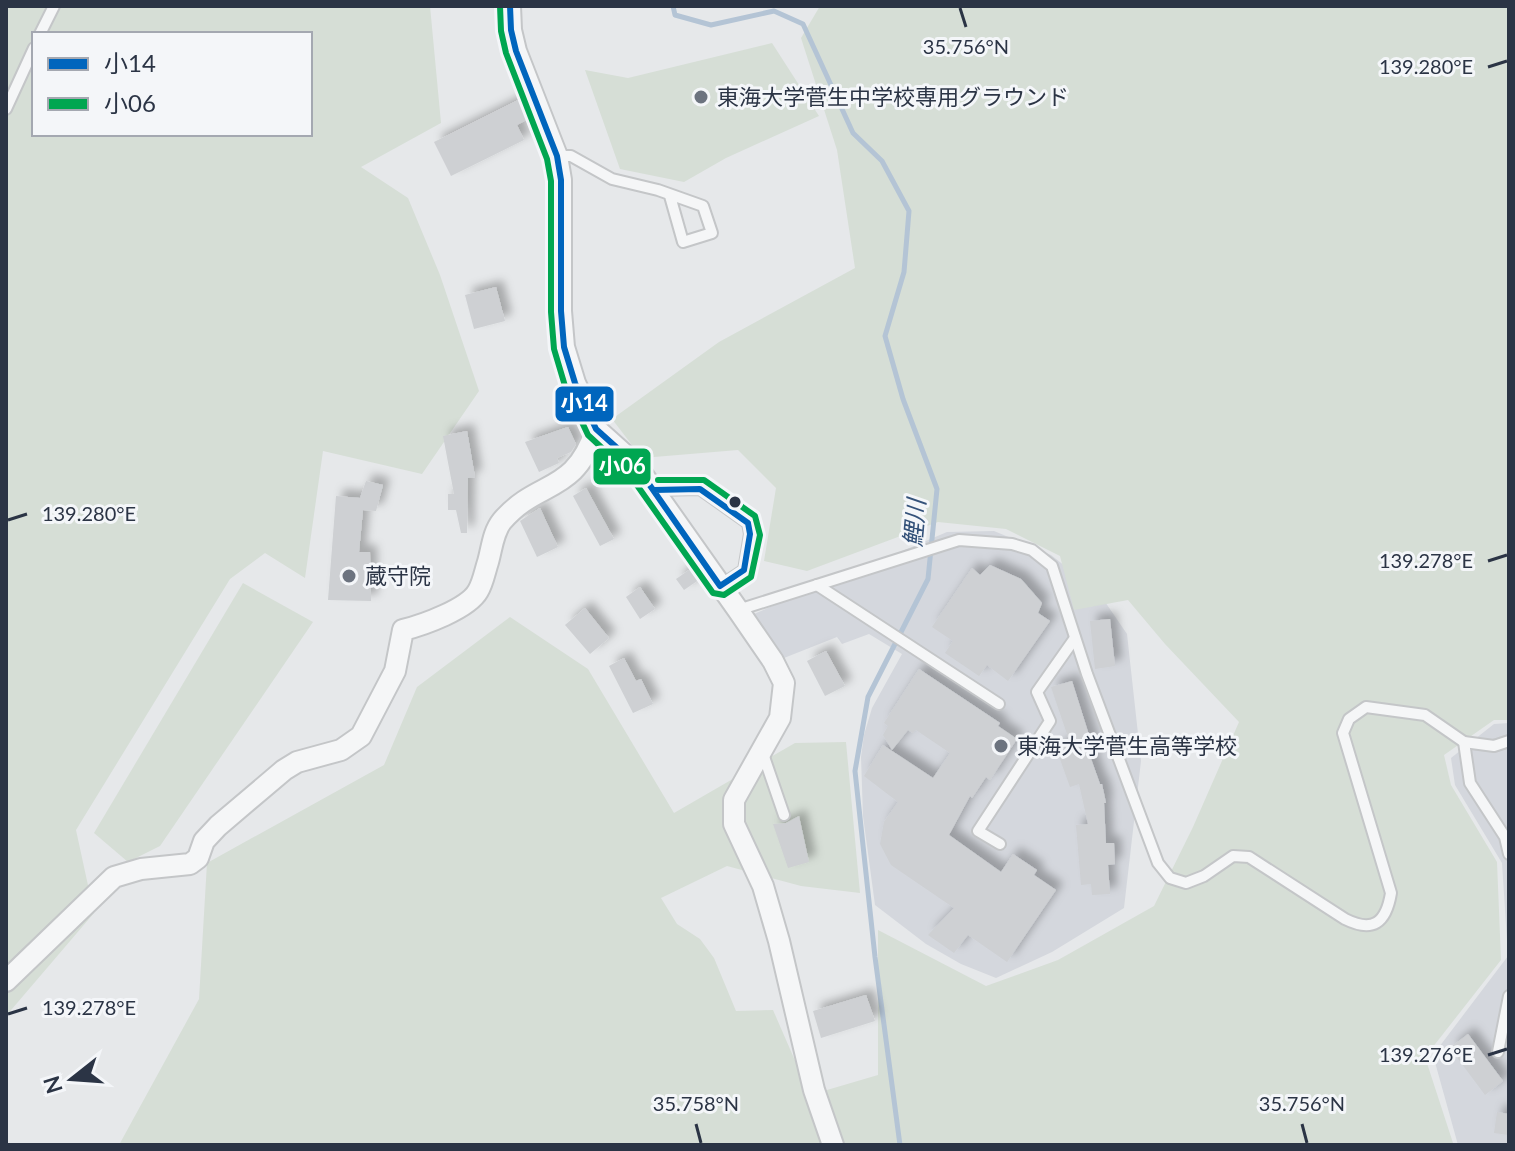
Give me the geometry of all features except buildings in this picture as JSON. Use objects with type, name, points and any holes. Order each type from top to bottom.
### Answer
[{"type":"street","points":[[510,6],[516,51],[557,156],[561,180],[561,311],[564,347],[575,383],[596,429],[635,464],[773,661],[784,683],[780,718],[734,800],[734,824],[767,900],[814,1090],[833,1145]]},
{"type":"street","points":[[6,981],[114,877],[141,869],[190,864],[198,858],[204,841],[218,826],[284,770],[297,762],[341,750],[361,736],[395,671],[403,630],[437,621],[478,593],[501,522],[528,500],[571,475],[582,462],[596,429]]},
{"type":"lane","points":[[41,32],[54,6]]},
{"type":"lane","points":[[6,109],[32,52]]},
{"type":"lane","points":[[557,156],[571,156],[612,179],[658,190],[703,206],[712,233],[683,242],[670,196]]},
{"type":"lane","points":[[654,490],[700,489],[748,523],[750,534],[744,570],[720,586]]},
{"type":"lane","points":[[738,610],[952,542],[992,541],[1032,550],[1052,566],[1075,638],[1158,863],[1170,878],[1186,883],[1204,876],[1233,856],[1249,857],[1359,926],[1375,925],[1388,911],[1391,893],[1343,733],[1349,719],[1366,707],[1425,715],[1464,742],[1494,746],[1509,741]]},
{"type":"lane","points":[[817,585],[999,704]]},
{"type":"lane","points":[[1000,844],[978,831],[1050,721],[1037,692],[1075,638]]},
{"type":"lane","points":[[1464,742],[1470,783],[1505,837],[1509,854]]},
{"type":"lane","points":[[762,749],[784,815]]},
{"type":"lane","points":[[1498,1052],[1509,996]]},
{"type":"shaded area","points":[[6,6],[430,6],[441,123],[361,167],[408,198],[440,275],[479,391],[422,474],[323,451],[305,578],[265,553],[230,579],[76,830],[94,913],[6,1016]]},
{"type":"shaded area","points":[[820,6],[1509,6],[1509,720],[1494,720],[1444,755],[1451,785],[1497,862],[1501,960],[1425,1057],[1453,1143],[119,1145],[199,999],[207,863],[384,765],[417,687],[510,617],[588,669],[674,813],[795,743],[846,742],[860,893],[801,886],[727,866],[661,898],[677,924],[700,939],[714,958],[736,1011],[773,1010],[810,1095],[878,1075],[878,930],[986,986],[1058,960],[1154,906],[1239,722],[1128,600],[1074,610],[1060,556],[1006,529],[938,522],[807,571],[764,561],[776,488],[738,450],[642,458],[612,419],[719,342],[855,268],[837,150],[801,38]]},
{"type":"shaded area","name":"東海大学菅生中学校専用グラウンド","points":[[772,43],[819,116],[726,158],[684,182],[620,169],[585,70],[628,78]]},
{"type":"shaded area","name":"東海大学菅生高等学校","points":[[994,531],[1051,555],[1099,593],[1127,634],[1141,761],[1124,908],[1052,952],[996,978],[961,964],[926,944],[875,905],[863,816],[861,757],[872,708],[902,654],[869,634],[842,644],[837,637],[784,658],[754,614],[947,532]]},
{"type":"shaded area","points":[[243,583],[313,622],[160,846],[128,862],[94,833]]},
{"type":"shaded area","points":[[1509,723],[1509,1145],[1458,1145],[1433,1055],[1508,956],[1502,863],[1455,785],[1451,758],[1494,724]]},
{"type":"waterway","name":"鯉川","points":[[673,6],[675,15],[711,25],[774,11],[803,24],[853,133],[882,161],[909,211],[904,272],[885,336],[903,399],[937,489],[928,579],[868,697],[855,771],[900,1145]]},
{"type":"transit line","name":"小06","points":[[500,6],[506,53],[547,159],[551,181],[551,312],[554,349],[565,386],[588,435],[627,471],[713,593],[724,595],[751,577],[760,535],[755,516],[704,480],[658,480]]},
{"type":"transit line","name":"小14","points":[[510,6],[516,51],[557,156],[561,180],[561,311],[564,347],[575,383],[596,429],[635,464],[720,586],[744,570],[750,534],[748,523],[700,489],[654,490]]},
{"type":"place","name":"東海大学菅生中学校専用グラウンド","points":[[701,97]]},
{"type":"place","name":"蔵守院","points":[[349,576]]},
{"type":"place","name":"東海大学菅生高等学校","points":[[1001,746]]}]
